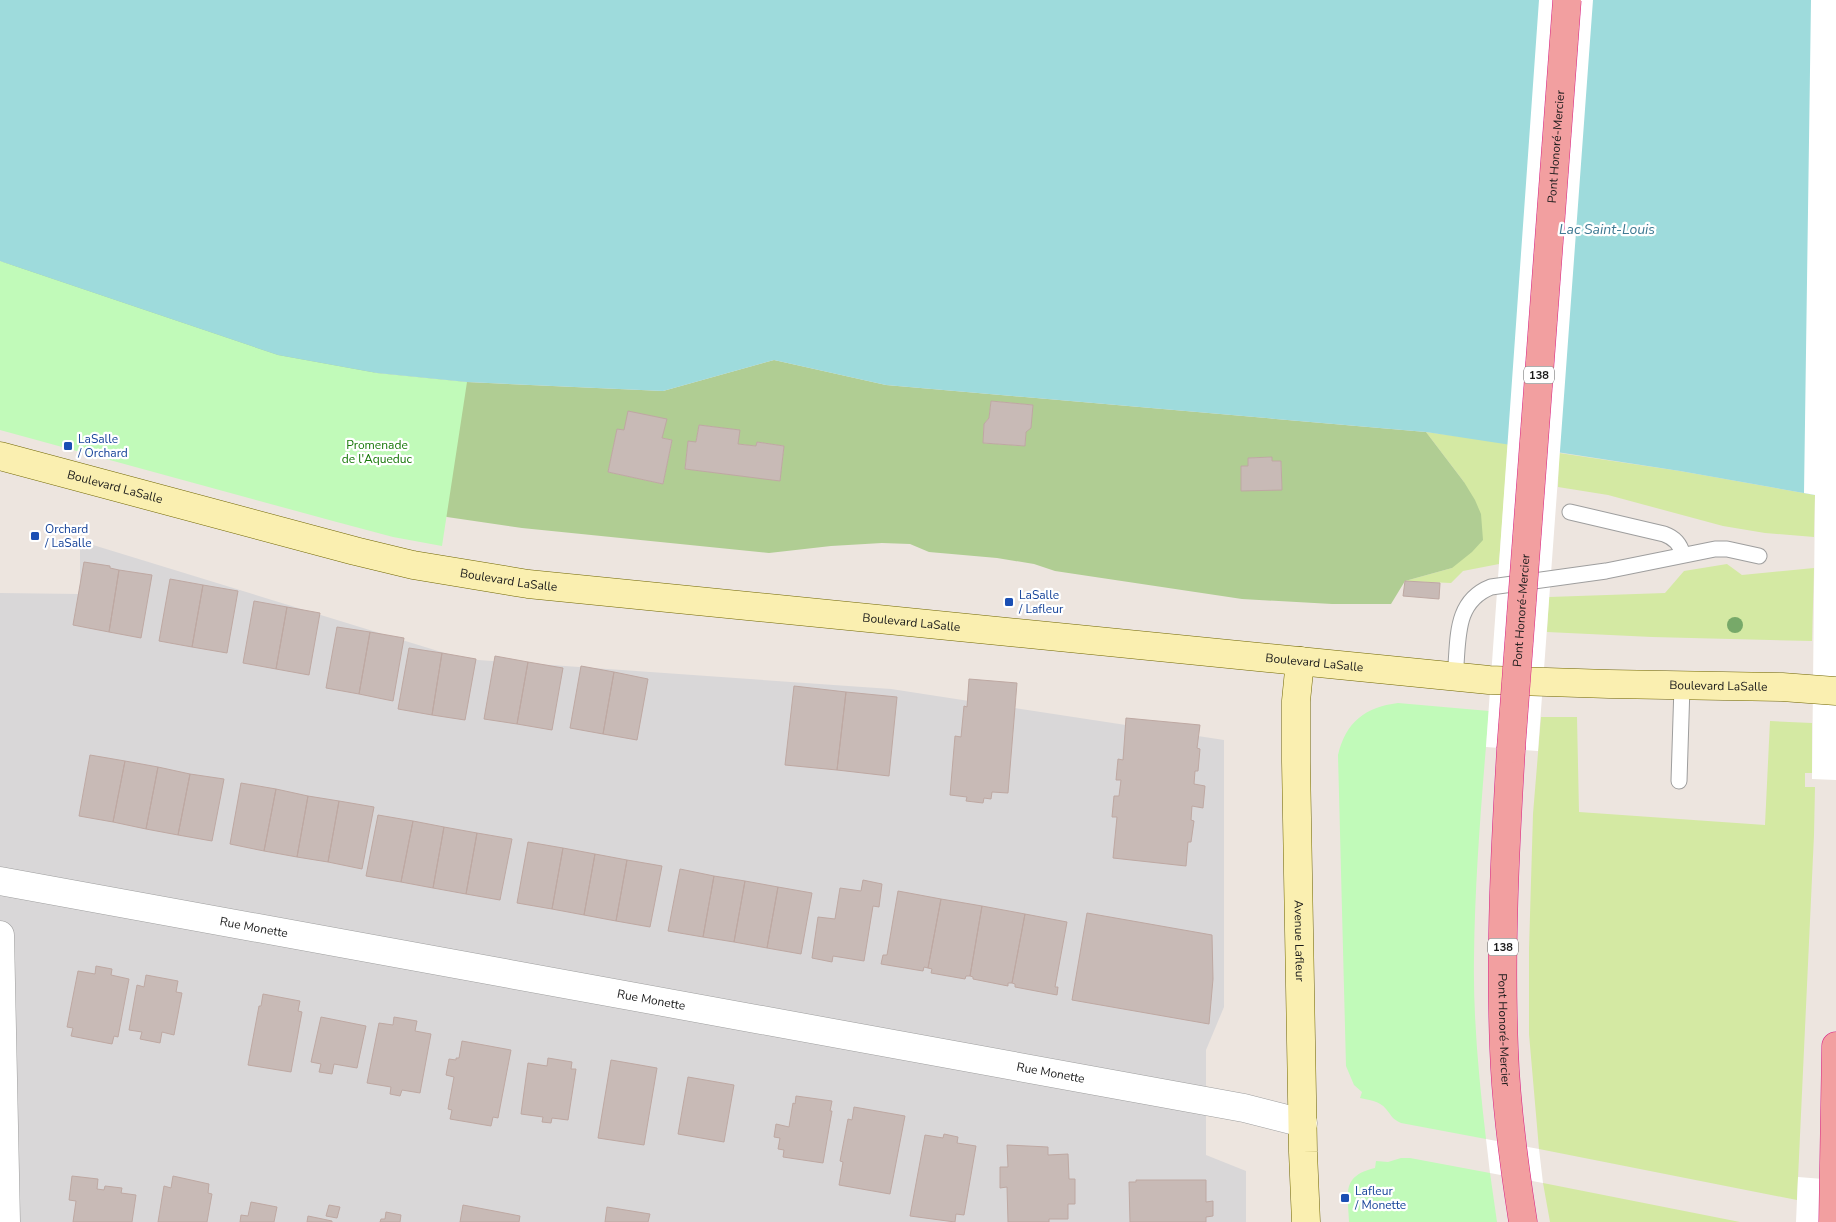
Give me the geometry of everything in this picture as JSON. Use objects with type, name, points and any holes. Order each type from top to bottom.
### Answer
[{"type":"highway","name":"Pont Honoré-Mercier","points":[[1523,1222],[1516,1178],[1505,1074],[1503,1008],[1504,887],[1511,749],[1567,0]]},
{"type":"highway","points":[[1833,1222],[1836,1046]]},
{"type":"main road","name":"Boulevard LaSalle","points":[[1,459],[413,565],[476,576],[588,591],[1455,676],[1537,682],[1782,687],[1836,691]]},
{"type":"main road","name":"Avenue Lafleur","points":[[1300,661],[1296,700],[1296,762],[1306,1222]]},
{"type":"street","name":"Rue Monette","points":[[0,881],[1244,1108],[1303,1123]]},
{"type":"street","points":[[0,935],[6,1222]]},
{"type":"lane","points":[[1570,512],[1672,536],[1683,556]]},
{"type":"lane","points":[[1455,676],[1460,626],[1464,608],[1472,598],[1491,587],[1606,571],[1714,549],[1727,548],[1759,556]]},
{"type":"lane","points":[[1679,781],[1682,686]]},
{"type":"shaded area","points":[[80,541],[464,659],[891,689],[1224,740],[1224,1007],[1206,1050],[1206,1155],[1246,1171],[1246,1222],[0,1222],[0,593],[80,594]]},
{"type":"green space","points":[[0,261],[377,373],[467,382],[663,391],[774,360],[886,385],[1426,432],[1464,482],[1475,500],[1481,514],[1483,540],[1472,552],[1452,568],[1405,581],[1391,604],[1332,604],[1242,599],[1055,571],[1034,564],[997,558],[929,552],[910,544],[882,543],[831,546],[769,553],[522,528],[447,517]],"holes":[[[991,401],[1033,405],[1026,432],[1025,446],[983,443],[984,424],[989,418]],[[666,419],[662,438],[672,440],[663,484],[608,472],[617,430],[624,430]],[[699,425],[739,430],[738,444],[756,446],[757,442],[784,446],[780,480],[685,469],[688,442],[696,442]],[[1271,457],[1272,461],[1281,461],[1282,490],[1241,490],[1241,466],[1248,466],[1249,458]]]},
{"type":"green space","name":"Promenade de l'Aqueduc","points":[[0,261],[278,355],[377,373],[467,382],[442,546],[393,537],[0,430]]},
{"type":"green space","points":[[1426,432],[1508,443],[1499,564],[1463,571],[1451,583],[1405,581],[1452,568],[1464,482]]},
{"type":"green space","points":[[1559,453],[1680,471],[1815,495],[1814,537],[1765,533],[1723,526],[1608,495],[1558,487]]},
{"type":"green space","points":[[1727,564],[1742,575],[1814,568],[1812,641],[1547,632],[1549,597],[1665,593],[1684,571]]},
{"type":"green space","points":[[1398,703],[1489,711],[1477,865],[1474,958],[1474,1003],[1486,1139],[1398,1122],[1381,1104],[1360,1098],[1362,1092],[1354,1085],[1346,1066],[1338,755],[1346,734],[1359,718],[1376,708]]},
{"type":"green space","points":[[1541,717],[1577,717],[1579,812],[1765,825],[1770,721],[1812,723],[1812,773],[1805,773],[1805,787],[1815,787],[1814,835],[1797,1200],[1539,1149],[1529,1034],[1529,949],[1533,814]]},
{"type":"green space","points":[[1401,1158],[1490,1173],[1497,1222],[1349,1222],[1349,1187],[1356,1176],[1364,1171],[1375,1168],[1376,1161],[1388,1162]]},
{"type":"green space","points":[[1543,1183],[1740,1222],[1550,1222]]},
{"type":"water","name":"Lac Saint-Louis","points":[[0,0],[1836,0],[1815,495],[1680,471],[1426,432],[886,385],[774,360],[663,391],[467,382],[377,373],[278,355],[0,261]]},
{"type":"pier","points":[[1539,0],[1593,0],[1538,751],[1486,747]]},
{"type":"pier","points":[[1811,0],[1836,0],[1836,780],[1812,779],[1815,495],[1804,493]]},
{"type":"pier","points":[[1486,1139],[1539,1149],[1543,1183],[1490,1173]]},
{"type":"pier","points":[[1798,1177],[1836,1180],[1836,1222],[1796,1222]]},
{"type":"building","points":[[991,401],[1033,405],[1031,428],[1026,432],[1025,446],[983,443],[984,424],[989,418]]},
{"type":"building","points":[[628,411],[667,419],[662,438],[672,440],[663,484],[608,472],[617,429],[624,430]]},
{"type":"building","points":[[699,425],[740,430],[738,444],[756,446],[757,442],[784,446],[780,481],[685,469],[688,441],[696,442]]},
{"type":"building","points":[[1272,457],[1272,461],[1281,461],[1282,490],[1241,491],[1241,466],[1248,466],[1248,458]]},
{"type":"building","points":[[84,562],[110,566],[110,568],[119,570],[109,632],[73,625]]},
{"type":"building","points":[[119,570],[152,575],[141,638],[109,632]]},
{"type":"building","points":[[170,579],[203,585],[192,647],[159,641]]},
{"type":"building","points":[[1405,581],[1440,583],[1439,599],[1403,596]]},
{"type":"building","points":[[203,585],[238,591],[227,653],[192,647]]},
{"type":"building","points":[[254,601],[287,607],[276,669],[243,663]]},
{"type":"building","points":[[287,607],[320,613],[309,675],[276,669]]},
{"type":"building","points":[[337,627],[370,632],[359,694],[326,688]]},
{"type":"building","points":[[370,632],[404,638],[393,701],[359,694]]},
{"type":"building","points":[[409,648],[442,653],[432,715],[398,709]]},
{"type":"building","points":[[442,653],[476,659],[465,720],[432,715]]},
{"type":"building","points":[[495,656],[528,662],[517,724],[484,719]]},
{"type":"building","points":[[528,662],[563,668],[552,730],[517,724]]},
{"type":"building","points":[[581,666],[614,672],[603,734],[570,728]]},
{"type":"building","points":[[614,672],[648,679],[637,740],[603,734]]},
{"type":"building","points":[[969,679],[1017,683],[1008,793],[992,792],[991,799],[984,798],[983,803],[966,801],[967,797],[950,795],[955,736],[961,737],[964,706],[967,707]]},
{"type":"building","points":[[794,686],[846,692],[837,770],[785,765]]},
{"type":"building","points":[[846,692],[897,697],[889,776],[837,770]]},
{"type":"building","points":[[1126,718],[1200,725],[1197,748],[1200,749],[1198,771],[1195,771],[1194,784],[1205,786],[1203,808],[1192,806],[1191,820],[1194,821],[1191,842],[1188,842],[1186,866],[1113,858],[1117,817],[1112,817],[1114,796],[1119,796],[1121,780],[1116,780],[1118,759],[1123,760]]},
{"type":"building","points":[[90,755],[125,761],[113,822],[79,816]]},
{"type":"building","points":[[125,761],[158,767],[146,829],[113,822]]},
{"type":"building","points":[[158,767],[190,774],[178,835],[146,829]]},
{"type":"building","points":[[190,774],[224,779],[212,841],[178,835]]},
{"type":"building","points":[[241,783],[276,789],[264,851],[230,844]]},
{"type":"building","points":[[276,789],[308,796],[297,857],[264,851]]},
{"type":"building","points":[[308,796],[339,801],[328,862],[297,857]]},
{"type":"building","points":[[339,801],[374,807],[362,869],[328,862]]},
{"type":"building","points":[[378,815],[413,821],[401,882],[366,876]]},
{"type":"building","points":[[413,821],[444,827],[433,888],[401,882]]},
{"type":"building","points":[[444,827],[477,833],[466,894],[433,888]]},
{"type":"building","points":[[477,833],[512,839],[500,900],[466,894]]},
{"type":"building","points":[[528,842],[563,848],[552,909],[517,903]]},
{"type":"building","points":[[563,848],[595,854],[584,915],[552,909]]},
{"type":"building","points":[[595,854],[627,860],[616,921],[584,915]]},
{"type":"building","points":[[627,860],[662,866],[650,927],[616,921]]},
{"type":"building","points":[[680,869],[714,876],[703,937],[668,931]]},
{"type":"building","points":[[714,876],[745,881],[734,942],[703,937]]},
{"type":"building","points":[[863,880],[882,884],[879,907],[873,906],[864,961],[833,956],[832,962],[812,958],[818,917],[835,919],[840,888],[861,891]]},
{"type":"building","points":[[745,881],[778,887],[767,948],[734,942]]},
{"type":"building","points":[[778,887],[812,893],[801,954],[767,948]]},
{"type":"building","points":[[898,891],[941,899],[928,968],[924,967],[923,971],[881,964],[883,955],[887,955]]},
{"type":"building","points":[[941,899],[982,906],[970,976],[966,976],[965,979],[931,973],[932,969],[928,968]]},
{"type":"building","points":[[982,906],[1025,914],[1012,983],[1008,983],[1008,986],[973,979],[970,976]]},
{"type":"building","points":[[1087,913],[1212,935],[1213,979],[1209,1024],[1072,1000]]},
{"type":"building","points":[[1025,914],[1067,922],[1055,987],[1058,987],[1057,995],[1015,987],[1015,984],[1012,983]]},
{"type":"building","points":[[96,966],[112,969],[111,975],[129,979],[118,1037],[114,1036],[112,1044],[71,1036],[73,1028],[67,1027],[78,971],[95,974]]},
{"type":"building","points":[[146,975],[178,981],[176,992],[182,993],[174,1035],[162,1032],[160,1043],[140,1039],[142,1032],[129,1030],[137,985],[144,987]]},
{"type":"building","points":[[263,994],[300,1001],[298,1011],[302,1012],[291,1072],[248,1065]]},
{"type":"building","points":[[321,1017],[366,1026],[357,1068],[334,1064],[332,1074],[319,1072],[321,1064],[311,1062]]},
{"type":"building","points":[[394,1017],[417,1021],[415,1031],[431,1034],[420,1093],[402,1090],[400,1096],[390,1094],[391,1087],[367,1083],[379,1023],[393,1025]]},
{"type":"building","points":[[462,1041],[511,1050],[498,1118],[493,1117],[491,1126],[450,1119],[452,1110],[448,1109],[454,1077],[446,1075],[449,1059],[456,1060],[456,1058],[459,1058]]},
{"type":"building","points":[[548,1058],[572,1062],[571,1069],[576,1069],[568,1120],[552,1118],[551,1123],[542,1122],[543,1117],[521,1114],[528,1063],[547,1066]]},
{"type":"building","points":[[611,1060],[657,1068],[644,1145],[598,1138]]},
{"type":"building","points":[[688,1077],[734,1085],[724,1142],[678,1134]]},
{"type":"building","points":[[796,1096],[832,1101],[823,1163],[783,1157],[784,1150],[778,1149],[780,1138],[774,1137],[776,1124],[789,1127]]},
{"type":"building","points":[[854,1107],[905,1116],[890,1194],[839,1185],[843,1162],[840,1161],[848,1119],[852,1120]]},
{"type":"building","points":[[944,1134],[958,1137],[957,1143],[976,1146],[964,1215],[956,1214],[955,1222],[910,1216],[925,1135],[943,1138]]},
{"type":"building","points":[[1007,1145],[1048,1147],[1048,1155],[1068,1154],[1069,1179],[1075,1179],[1075,1204],[1068,1204],[1068,1219],[1049,1219],[1049,1222],[1008,1222],[1007,1187],[1000,1188],[1000,1167],[1008,1167]]},
{"type":"building","points":[[72,1176],[98,1179],[97,1189],[104,1190],[105,1186],[122,1188],[121,1193],[136,1195],[132,1222],[73,1222],[76,1201],[69,1200]]},
{"type":"building","points":[[173,1176],[209,1184],[208,1193],[212,1194],[207,1222],[158,1222],[164,1186],[171,1188]]},
{"type":"building","points":[[1136,1180],[1206,1180],[1206,1202],[1213,1201],[1213,1216],[1206,1217],[1206,1222],[1130,1222],[1129,1182],[1136,1182]]},
{"type":"building","points":[[251,1202],[277,1207],[274,1222],[240,1222],[241,1215],[248,1216]]},
{"type":"building","points":[[329,1205],[340,1207],[337,1218],[326,1216]]},
{"type":"building","points":[[463,1205],[520,1216],[519,1222],[460,1222]]},
{"type":"building","points":[[607,1207],[650,1214],[648,1222],[605,1222]]},
{"type":"building","points":[[386,1212],[401,1215],[400,1222],[380,1222],[381,1219],[385,1219]]},
{"type":"building","points":[[308,1216],[332,1221],[332,1222],[307,1222]]},
{"type":"place","name":"LaSalle / Orchard","points":[[68,446]]},
{"type":"place","name":"Orchard / LaSalle","points":[[35,536]]},
{"type":"place","name":"LaSalle / Lafleur","points":[[1009,602]]},
{"type":"place","name":"Lafleur / Monette","points":[[1345,1198]]}]
